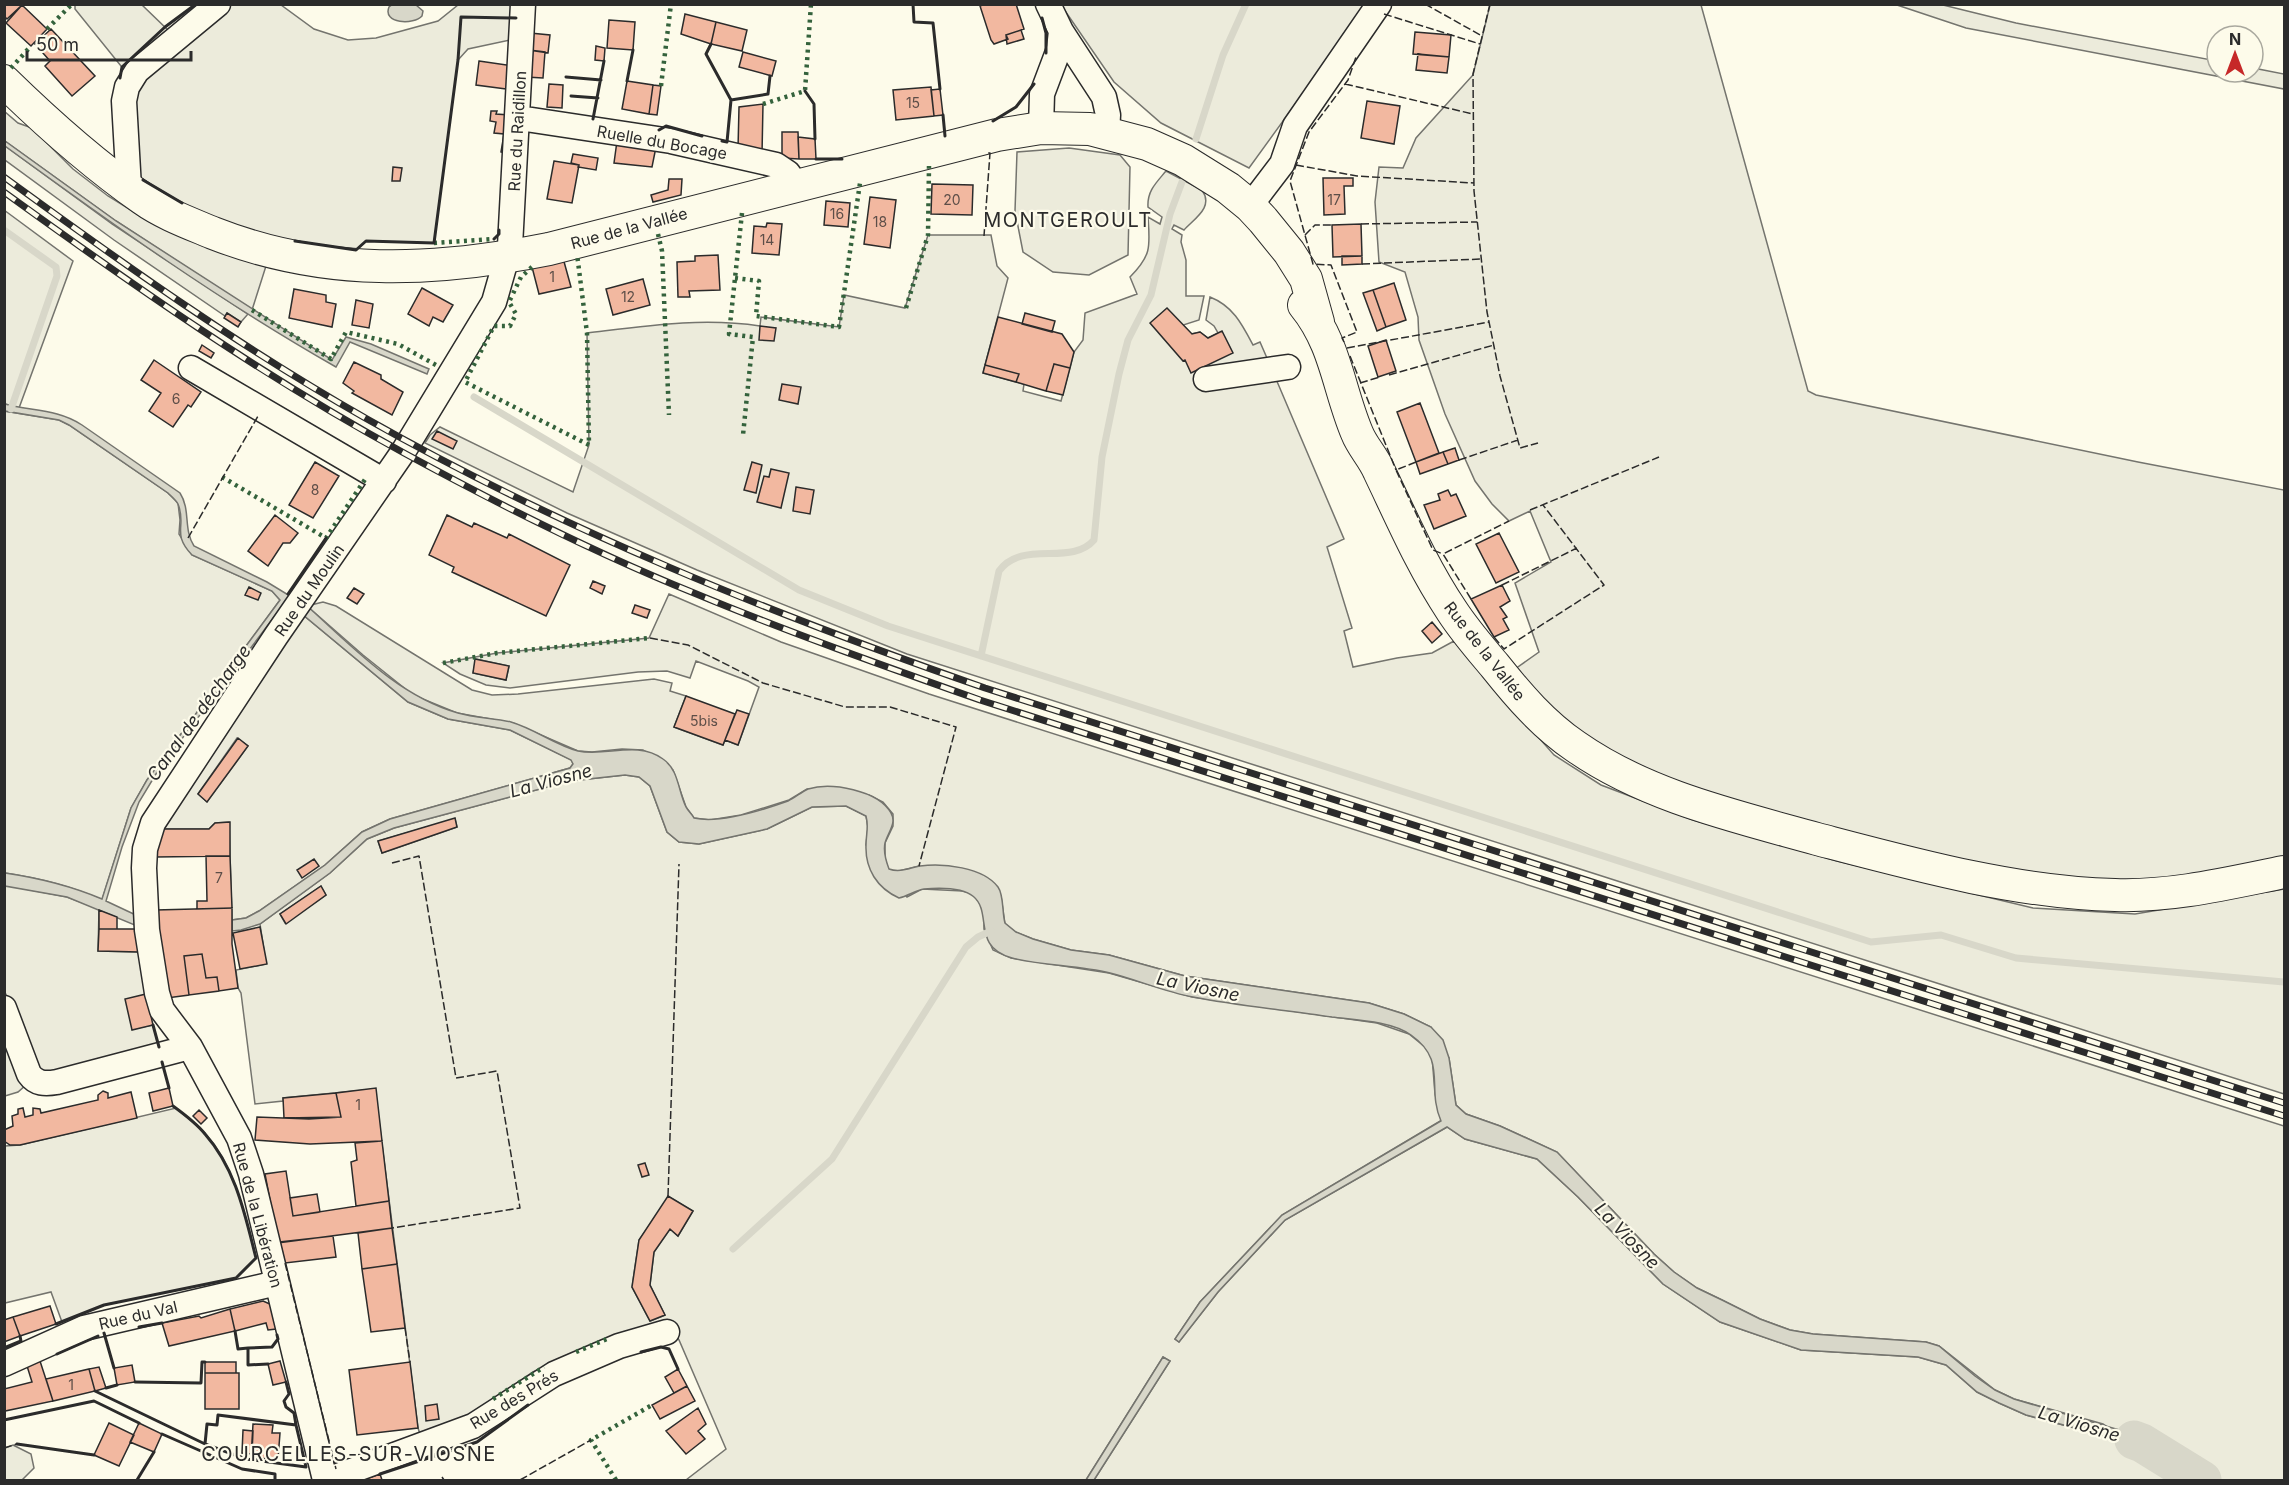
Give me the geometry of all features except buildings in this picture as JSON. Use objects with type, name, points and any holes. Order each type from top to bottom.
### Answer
[{"type":"main road","name":"Rue de la Vallée","points":[[4,81],[87,158],[154,206],[189,223],[244,244],[304,259],[360,267],[453,264],[549,249],[965,142],[1041,128],[1090,129],[1147,144],[1183,160],[1228,188],[1250,206],[1270,231],[1284,272],[1296,293],[1318,321],[1338,369],[1342,394],[1358,437],[1376,464],[1423,564],[1467,632],[1530,710],[1577,748],[1616,771],[1695,804],[1862,851],[2036,889],[2093,894],[2144,895],[2205,887],[2284,872]]},
{"type":"street","points":[[129,188],[124,101],[127,87],[137,71],[218,4]]},
{"type":"street","name":"Rue du Raidillon","points":[[508,257],[519,118],[524,4]]},
{"type":"street","points":[[1047,4],[1104,97],[1108,115],[1107,132]]},
{"type":"street","points":[[1250,206],[1282,164],[1295,126],[1379,4]]},
{"type":"street","points":[[1041,128],[1042,94],[1059,49],[1061,30]]},
{"type":"street","name":"Ruelle du Bocage","points":[[519,118],[671,141],[776,165],[788,173],[797,186]]},
{"type":"street","name":"Rue du Moulin","points":[[148,927],[145,849],[153,823],[284,624],[384,481],[494,302],[508,257]]},
{"type":"street","points":[[1206,379],[1287,367]]},
{"type":"street","points":[[191,368],[384,481]]},
{"type":"street","name":"Rue de la Libération","points":[[148,927],[157,993],[162,1010],[190,1047],[239,1138],[326,1480]]},
{"type":"street","points":[[4,1008],[29,1074],[35,1081],[41,1083],[57,1082],[190,1047]]},
{"type":"street","name":"Rue du Val","points":[[4,1364],[84,1328],[277,1283]]},
{"type":"street","name":"Rue des Prés","points":[[326,1480],[473,1426],[554,1374],[619,1346],[668,1332]]},
{"type":"shaded area","points":[[75,5],[142,5],[172,34],[125,71],[75,9]]},
{"type":"shaded area","points":[[230,5],[281,5],[314,29],[348,40],[376,38],[438,21],[458,5],[508,5],[517,8],[515,39],[468,49],[458,60],[434,243],[366,241],[356,250],[262,237],[195,211],[134,174],[130,102],[152,67]]},
{"type":"shaded area","points":[[1061,5],[1367,5],[1249,168],[1161,123],[1114,82]]},
{"type":"shaded area","points":[[1490,5],[1701,5],[1808,391],[1816,395],[2138,462],[2284,490],[2284,857],[2165,881],[2112,884],[2025,874],[1856,835],[1694,789],[1635,766],[1582,738],[1515,669],[1539,652],[1515,583],[1551,562],[1530,511],[1509,521],[1492,504],[1475,481],[1445,414],[1419,340],[1418,317],[1405,272],[1379,262],[1375,202],[1379,167],[1403,168],[1416,138],[1473,75]]},
{"type":"shaded area","points":[[1897,5],[1943,5],[2016,23],[2205,59],[2205,74],[1966,28]]},
{"type":"shaded area","points":[[2265,70],[2284,74],[2284,89],[2258,84],[2265,84]]},
{"type":"shaded area","points":[[4,111],[18,123],[32,128],[73,169],[108,196],[150,222],[266,266],[252,310],[116,221],[5,141]]},
{"type":"shaded area","points":[[5,146],[112,224],[248,314],[241,322],[227,313],[225,316],[114,240],[5,160]]},
{"type":"shaded area","points":[[1069,148],[1120,155],[1130,167],[1128,255],[1089,275],[1053,272],[1023,252],[1015,211],[1017,152]]},
{"type":"shaded area","points":[[1166,171],[1202,190],[1206,202],[1202,212],[1184,230],[1174,225],[1172,229],[1182,235],[1181,242],[1186,260],[1186,296],[1204,296],[1199,320],[1183,325],[1191,334],[1200,332],[1208,338],[1218,333],[1214,326],[1206,320],[1210,297],[1231,311],[1241,323],[1253,345],[1260,342],[1270,365],[1205,370],[1204,367],[1197,371],[1202,378],[1273,372],[1344,539],[1327,547],[1352,628],[1344,631],[1353,667],[1432,653],[1454,641],[1554,755],[1601,785],[1693,820],[1837,861],[2033,908],[2135,914],[2284,889],[2284,1094],[907,654],[697,570],[567,513],[425,443],[430,435],[440,427],[573,492],[589,445],[587,333],[695,322],[760,326],[761,317],[839,327],[844,295],[905,308],[928,235],[991,235],[997,266],[1008,278],[983,373],[1024,384],[1023,391],[1061,401],[1074,352],[1083,340],[1085,313],[1137,294],[1130,277],[1148,250],[1148,217],[1160,224],[1162,217],[1148,207],[1149,196]]},
{"type":"shaded area","points":[[4,210],[73,261],[19,408],[5,404]]},
{"type":"shaded area","points":[[4,411],[59,420],[69,425],[168,493],[178,503],[179,534],[192,555],[272,591],[280,600],[147,780],[131,808],[102,900],[54,883],[5,873]]},
{"type":"shaded area","points":[[669,594],[781,642],[929,694],[2284,1126],[2284,1480],[1094,1480],[1170,1361],[1163,1357],[1086,1480],[686,1480],[726,1449],[679,1340],[665,1323],[598,1342],[533,1372],[472,1413],[421,1437],[375,1089],[283,1098],[283,1101],[255,1104],[236,970],[266,964],[260,924],[330,873],[367,839],[394,828],[570,781],[625,775],[639,777],[650,786],[667,832],[679,842],[699,844],[767,829],[812,807],[846,806],[866,816],[868,827],[866,845],[907,897],[922,889],[963,891],[973,894],[980,903],[984,916],[984,929],[993,950],[1011,958],[1109,973],[1192,997],[1377,1023],[1409,1034],[1425,1047],[1432,1056],[1435,1094],[1442,1120],[1282,1215],[1200,1302],[1175,1339],[1179,1342],[1218,1292],[1285,1220],[1447,1127],[1465,1139],[1537,1159],[1578,1197],[1663,1284],[1720,1322],[1801,1350],[1918,1357],[1946,1365],[1977,1392],[1999,1403],[2026,1415],[2116,1439],[2140,1450],[2176,1473],[2103,1424],[2014,1399],[1995,1390],[1939,1346],[1926,1342],[1813,1334],[1790,1330],[1760,1319],[1697,1288],[1654,1254],[1557,1152],[1500,1126],[1466,1114],[1456,1105],[1449,1058],[1431,1027],[1404,1014],[1369,1003],[1185,976],[1109,955],[1071,950],[1015,932],[1005,924],[1001,896],[919,866],[895,872],[888,869],[885,843],[893,826],[893,814],[883,802],[869,795],[807,789],[789,800],[741,815],[710,820],[694,818],[686,807],[673,770],[643,750],[578,751],[513,723],[457,713],[413,695],[307,606],[323,602],[336,606],[472,690],[492,695],[654,679],[672,683],[670,691],[686,696],[674,727],[723,745],[725,740],[738,745],[759,687],[696,661],[690,678],[667,671],[638,672],[510,688],[486,685],[460,674],[443,663],[497,653],[649,638]],"holes":[[[476,659],[509,666],[506,680],[473,673]],[[455,819],[457,827],[382,853],[378,841]],[[321,886],[326,895],[285,923],[280,914]],[[669,1197],[693,1211],[678,1236],[670,1229],[654,1252],[650,1285],[665,1315],[650,1321],[632,1287],[639,1240]]]},
{"type":"shaded area","points":[[302,614],[408,702],[448,719],[510,730],[572,760],[573,764],[570,768],[390,819],[362,832],[325,865],[246,918],[232,920],[229,822],[215,823],[209,829],[160,829]],"holes":[[[237,738],[248,746],[207,802],[198,794]]]},
{"type":"shaded area","points":[[5,885],[67,897],[99,909],[98,951],[140,952],[146,994],[132,1029],[153,1025],[158,1045],[50,1074],[32,1067],[5,992]]},
{"type":"shaded area","points":[[4,1031],[27,1084],[18,1092],[5,1096]]},
{"type":"shaded area","points":[[176,1108],[205,1133],[224,1161],[238,1193],[256,1258],[236,1278],[104,1305],[62,1322],[51,1292],[5,1303],[5,1146],[20,1145]]},
{"type":"shaded area","points":[[13,1445],[31,1454],[34,1468],[22,1480],[5,1480],[5,1448]]},
{"type":"water","points":[[393,4],[416,5],[423,11],[422,16],[406,22],[394,20],[388,13],[389,7]]},
{"type":"water","points":[[5,141],[116,221],[332,360],[346,337],[371,344],[429,369],[427,374],[350,342],[336,367],[250,316],[167,261],[5,146]]},
{"type":"water","name":"Canal de décharge","points":[[5,404],[54,413],[82,425],[180,493],[194,546],[290,596],[159,769],[139,802],[122,847],[106,901],[138,916],[137,926],[67,897],[5,886],[5,873],[54,883],[102,899],[131,808],[147,780],[280,600],[272,591],[192,555],[182,541],[178,504],[168,493],[69,425],[59,420],[5,411]]},
{"type":"water","points":[[307,606],[377,668],[415,695],[436,705],[464,715],[511,722],[578,751],[632,750],[653,753],[663,759],[672,769],[683,801],[694,818],[716,819],[741,815],[788,801],[808,789],[818,787],[841,787],[865,793],[885,805],[893,817],[893,824],[884,846],[889,869],[901,870],[940,865],[962,868],[983,875],[1000,890],[1005,923],[1016,932],[1033,939],[1071,950],[1109,955],[1185,976],[1369,1003],[1404,1014],[1431,1027],[1443,1040],[1449,1058],[1456,1105],[1466,1114],[1500,1126],[1557,1152],[1654,1254],[1697,1288],[1760,1319],[1790,1330],[1813,1334],[1926,1342],[1939,1346],[1975,1376],[1995,1390],[2014,1399],[2143,1437],[2182,1461],[2176,1473],[2140,1450],[2116,1439],[2026,1415],[1977,1392],[1946,1365],[1918,1357],[1801,1350],[1720,1322],[1663,1284],[1578,1197],[1537,1159],[1465,1139],[1447,1127],[1285,1220],[1218,1292],[1179,1342],[1175,1339],[1200,1302],[1282,1215],[1441,1121],[1435,1097],[1433,1065],[1429,1055],[1411,1035],[1384,1024],[1210,1000],[1183,995],[1098,970],[1012,958],[996,950],[988,940],[979,903],[970,894],[953,889],[924,889],[899,898],[884,889],[870,870],[866,854],[866,816],[846,806],[812,807],[767,829],[699,844],[679,842],[667,832],[650,786],[639,777],[625,775],[570,781],[394,828],[367,839],[330,873],[260,924],[232,931],[232,920],[246,918],[259,911],[325,865],[362,832],[390,819],[570,768],[573,764],[571,760],[510,730],[448,719],[408,702],[302,614]]},
{"type":"water","points":[[1163,1357],[1170,1361],[1094,1480],[1086,1480]]},
{"type":"waterway","points":[[1196,139],[1223,55],[1246,4]]},
{"type":"waterway","points":[[981,656],[999,571],[1020,556],[1073,552],[1084,548],[1094,540],[1102,457],[1119,374],[1128,340],[1151,295],[1170,214],[1182,182]]},
{"type":"waterway","points":[[4,230],[56,267],[57,276],[11,409]]},
{"type":"waterway","points":[[474,397],[799,590],[888,626],[1871,942],[1941,935],[2016,958],[2284,982]]},
{"type":"waterway","points":[[733,1249],[832,1159],[966,947],[978,937],[991,931]]},
{"type":"waterway","name":"La Viosne","points":[[2134,1440],[2202,1480]]},
{"type":"railway","points":[[4,177],[182,303],[273,363],[367,419],[516,497],[748,600],[985,688],[2284,1103]]},
{"type":"railway","points":[[4,192],[200,329],[352,424],[511,509],[657,578],[836,648],[980,700],[2284,1116]]},
{"type":"hedge","points":[[47,29],[72,4]]},
{"type":"hedge","points":[[661,86],[671,4]]},
{"type":"hedge","points":[[763,104],[805,91],[811,4]]},
{"type":"hedge","points":[[11,68],[31,46]]},
{"type":"hedge","points":[[906,308],[928,235],[929,166]]},
{"type":"hedge","points":[[735,278],[759,281],[756,316],[839,327],[860,183]]},
{"type":"hedge","points":[[742,213],[729,334],[753,337],[743,435]]},
{"type":"hedge","points":[[658,234],[662,251],[669,415]]},
{"type":"hedge","points":[[434,243],[494,239]]},
{"type":"hedge","points":[[532,267],[521,277],[509,302],[516,314],[510,326],[494,326],[465,382],[589,445],[587,333],[577,254]]},
{"type":"hedge","points":[[252,310],[331,359],[346,332],[398,344],[436,365]]},
{"type":"hedge","points":[[222,477],[326,538],[366,478]]},
{"type":"hedge","points":[[443,663],[497,653],[650,638]]},
{"type":"hedge","points":[[576,1352],[607,1339]]},
{"type":"hedge","points":[[493,1399],[544,1367]]},
{"type":"hedge","points":[[616,1480],[591,1440],[652,1405]]},
{"type":"fence","points":[[1425,4],[1482,36]]},
{"type":"fence","points":[[1490,4],[1473,74],[1474,191],[1487,312],[1500,376],[1520,448],[1538,443]]},
{"type":"fence","points":[[1384,14],[1480,44]]},
{"type":"fence","points":[[1344,342],[1342,338],[1357,332],[1331,265],[1313,264],[1290,181],[1309,132],[1348,80],[1356,57]]},
{"type":"fence","points":[[1345,84],[1473,114]]},
{"type":"fence","points":[[984,236],[990,153],[986,153]]},
{"type":"fence","points":[[1296,165],[1357,176],[1474,183]]},
{"type":"fence","points":[[1361,224],[1477,222]]},
{"type":"fence","points":[[1305,235],[1315,225],[1332,225]]},
{"type":"fence","points":[[1362,264],[1481,259]]},
{"type":"fence","points":[[1347,348],[1489,322]]},
{"type":"fence","points":[[1389,375],[1494,345]]},
{"type":"fence","points":[[1350,356],[1396,470]]},
{"type":"fence","points":[[1360,383],[1380,377]]},
{"type":"fence","points":[[188,538],[258,416]]},
{"type":"fence","points":[[1459,460],[1518,440]]},
{"type":"fence","points":[[1530,510],[1659,457]]},
{"type":"fence","points":[[1416,462],[1396,470],[1433,550],[1443,554]]},
{"type":"fence","points":[[1494,637],[1504,649],[1604,585],[1543,505]]},
{"type":"fence","points":[[1471,599],[1443,554],[1509,521]]},
{"type":"fence","points":[[1502,585],[1577,548]]},
{"type":"fence","points":[[650,638],[688,645],[763,683],[845,707],[890,707],[956,727],[919,866]]},
{"type":"fence","points":[[392,863],[419,856],[456,1078],[497,1071],[520,1208],[392,1228]]},
{"type":"fence","points":[[668,1196],[679,864]]},
{"type":"fence","points":[[285,1263],[336,1469]]},
{"type":"fence","points":[[405,1328],[410,1362]]},
{"type":"fence","points":[[520,1480],[591,1440]]},
{"type":"fence","points":[[4,1448],[17,1444]]},
{"type":"wall","points":[[120,78],[122,67],[165,27],[196,4]]},
{"type":"wall","points":[[913,4],[914,22],[933,23],[940,89]]},
{"type":"wall","points":[[295,241],[356,250],[366,241],[434,243],[458,60],[461,17],[516,18]]},
{"type":"wall","points":[[1042,18],[1046,33],[1046,53]]},
{"type":"wall","points":[[711,44],[706,54],[731,100]]},
{"type":"wall","points":[[627,81],[633,50]]},
{"type":"wall","points":[[593,119],[604,61]]},
{"type":"wall","points":[[722,141],[727,142],[731,100],[768,94],[770,76]]},
{"type":"wall","points":[[566,77],[601,80]]},
{"type":"wall","points":[[993,121],[1016,107],[1034,84]]},
{"type":"wall","points":[[805,91],[814,104],[815,139]]},
{"type":"wall","points":[[571,96],[598,98]]},
{"type":"wall","points":[[943,115],[945,136]]},
{"type":"wall","points":[[659,130],[666,126],[702,136]]},
{"type":"wall","points":[[816,159],[842,159]]},
{"type":"wall","points":[[143,180],[182,203]]},
{"type":"wall","points":[[494,239],[499,234],[499,230]]},
{"type":"wall","points":[[288,594],[326,538]]},
{"type":"wall","points":[[153,1025],[159,1047]]},
{"type":"wall","points":[[162,1062],[169,1088]]},
{"type":"wall","points":[[56,1324],[104,1305],[236,1278],[256,1258],[238,1193],[224,1162],[202,1130],[173,1106]]},
{"type":"wall","points":[[139,1327],[162,1323]]},
{"type":"wall","points":[[235,1331],[238,1349],[248,1348]]},
{"type":"wall","points":[[104,1333],[114,1368]]},
{"type":"wall","points":[[268,1364],[248,1365],[248,1348],[272,1347],[278,1339],[277,1335]]},
{"type":"wall","points":[[4,1348],[21,1341],[20,1336]]},
{"type":"wall","points":[[57,1354],[98,1336]]},
{"type":"wall","points":[[641,1352],[661,1347],[669,1349],[678,1369]]},
{"type":"wall","points":[[135,1382],[201,1383],[202,1362],[205,1362]]},
{"type":"wall","points":[[286,1382],[289,1394],[284,1401],[286,1407],[294,1413],[296,1425],[218,1415],[217,1425],[207,1424],[205,1444],[246,1459],[306,1467],[296,1425]]},
{"type":"wall","points":[[106,1388],[117,1385]]},
{"type":"wall","points":[[95,1391],[205,1444]]},
{"type":"wall","points":[[4,1420],[94,1401],[139,1423]]},
{"type":"wall","points":[[380,1474],[477,1442],[528,1405]]},
{"type":"wall","points":[[162,1434],[242,1469],[275,1474],[275,1480]]},
{"type":"wall","points":[[17,1444],[94,1455]]},
{"type":"wall","points":[[137,1480],[154,1452]]},
{"type":"district","name":"MONTGEROULT","points":[[1068,220]]},
{"type":"district","name":"COURCELLES-SUR-VIOSNE","points":[[349,1454]]}]
